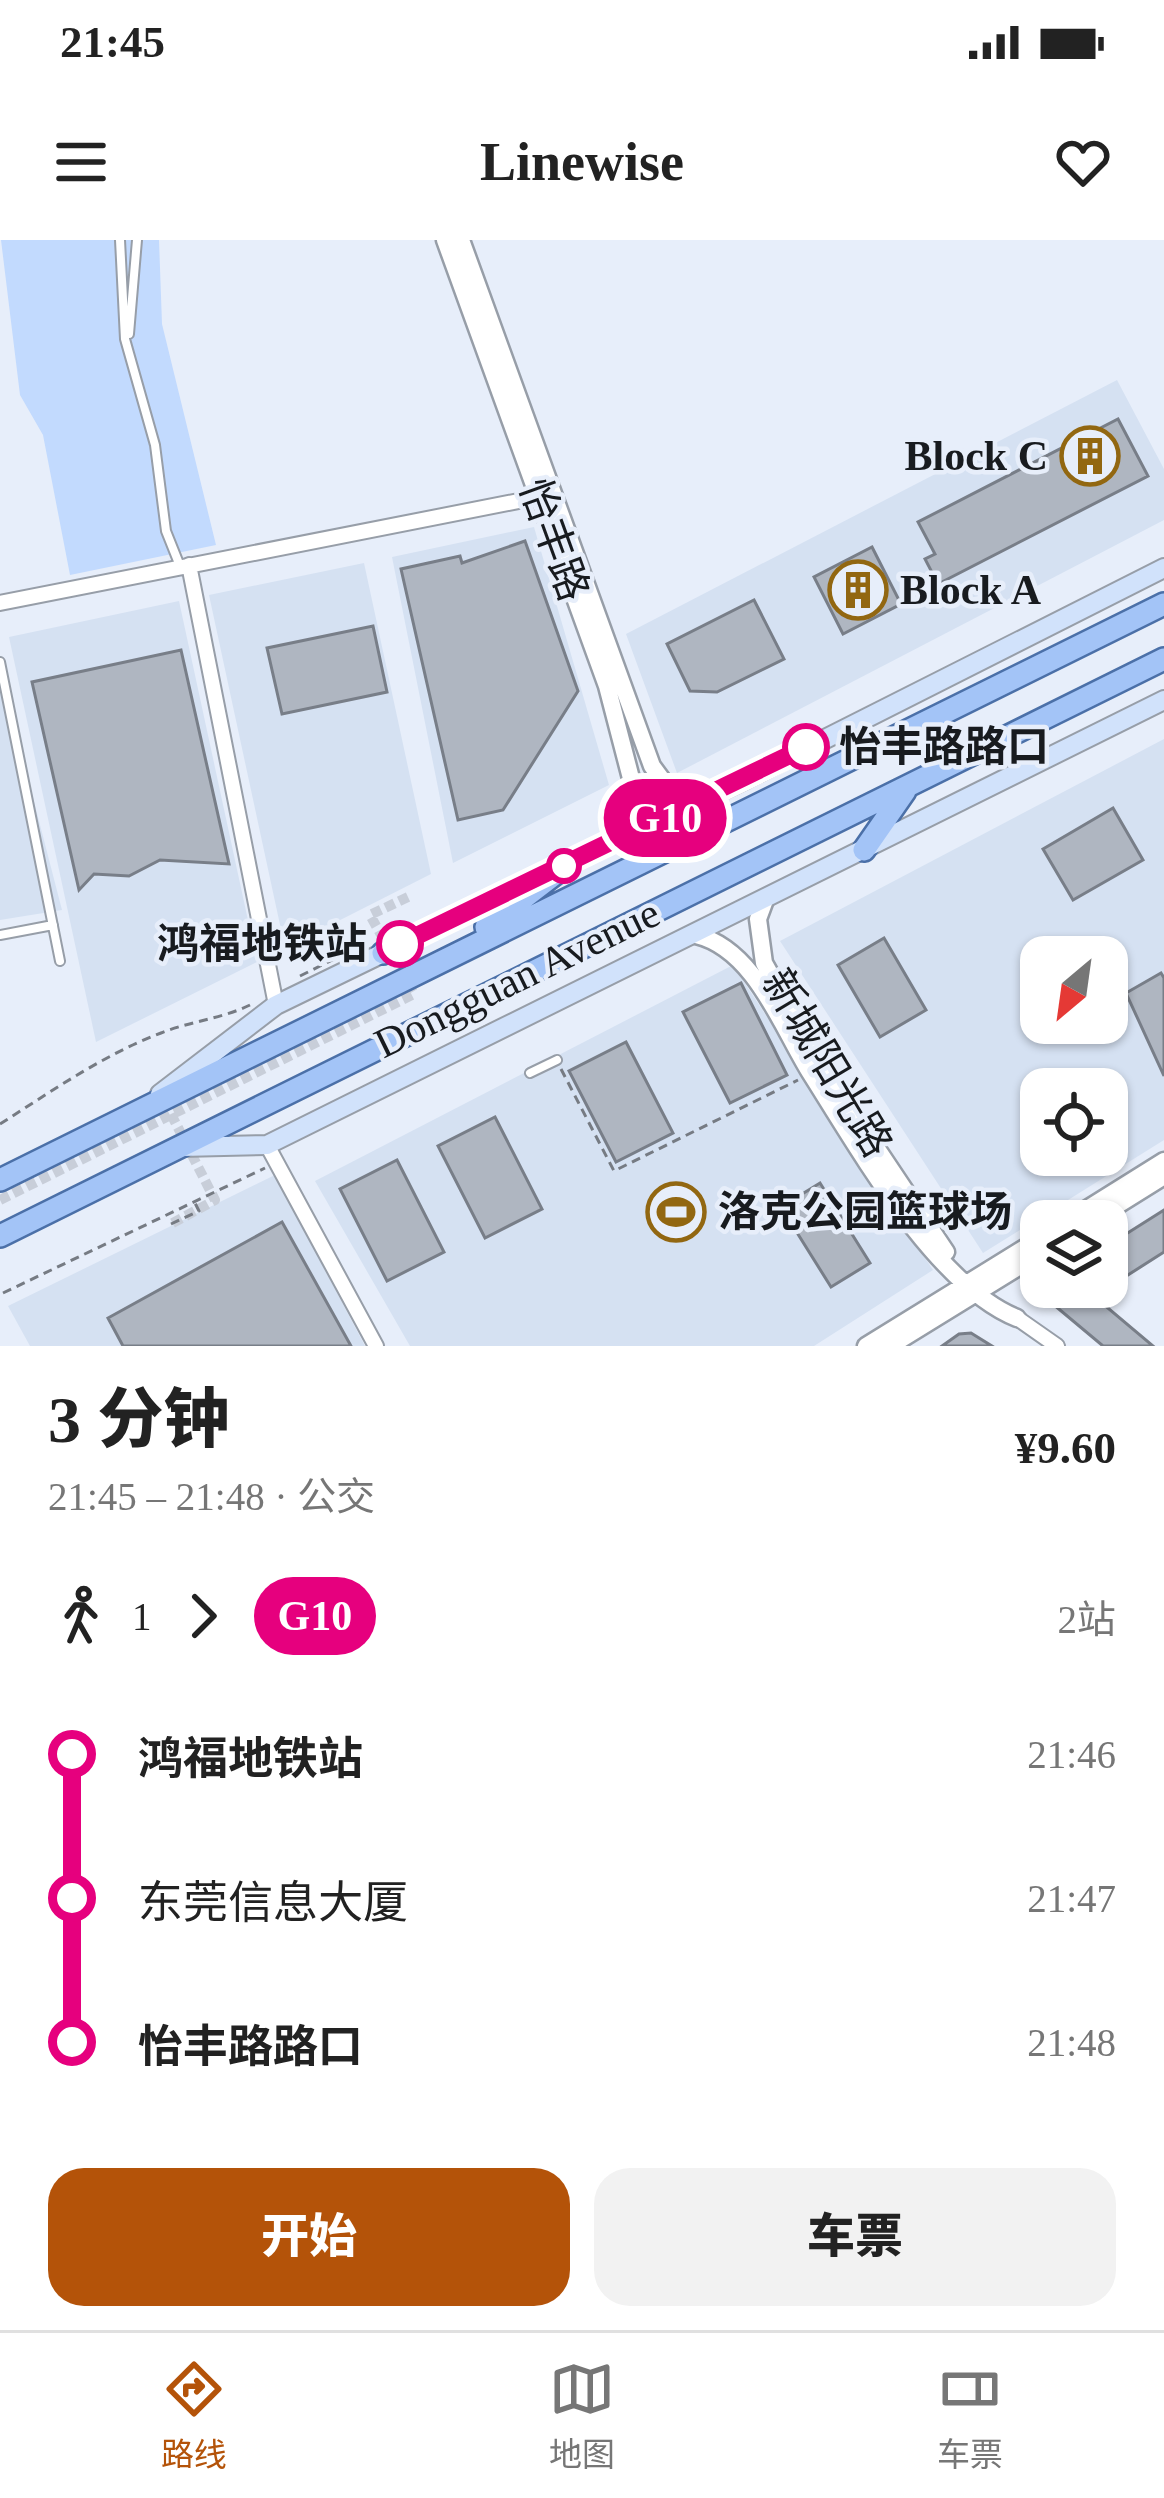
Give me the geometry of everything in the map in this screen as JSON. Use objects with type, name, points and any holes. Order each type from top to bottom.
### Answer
[{"type":"main road","points":[[139,1110],[274,998],[616,842],[1164,568]]},
{"type":"main road","name":"Dongguan Avenue","points":[[0,1180],[1164,604]]},
{"type":"main road","name":"Dongguan Avenue","points":[[1,1236],[1164,659]]},
{"type":"main road","points":[[174,1147],[273,1154],[1164,700]]},
{"type":"main road","points":[[864,850],[908,788]]},
{"type":"main road","points":[[437,963],[568,864]]},
{"type":"street","name":"怡丰路","points":[[445,240],[652,766],[665,785],[695,803]]},
{"type":"street","name":"怡丰路","points":[[461,240],[547,495],[632,774],[632,810],[616,842]]},
{"type":"street","points":[[0,603],[547,495]]},
{"type":"street","points":[[184,566],[274,998]]},
{"type":"street","name":"新城阳光路","points":[[765,900],[758,919],[764,963],[823,1068],[950,1258],[975,1286]]},
{"type":"street","name":"新城阳光路","points":[[696,935],[721,946],[758,983],[811,1074],[941,1265],[1017,1318]]},
{"type":"street","points":[[273,1154],[376,1346]]},
{"type":"street","points":[[1102,1200],[1164,1161]]},
{"type":"street","points":[[1126,1200],[1164,1176]]},
{"type":"street","points":[[890,1346],[1020,1253]]},
{"type":"street","points":[[866,1346],[1020,1264]]},
{"type":"street","points":[[1017,1318],[1057,1346]]},
{"type":"lane","points":[[120,240],[122,318],[130,359],[155,445],[166,531],[184,566]]},
{"type":"lane","points":[[130,359],[137,240]]},
{"type":"lane","points":[[0,662],[60,961]]},
{"type":"lane","points":[[0,935],[53,925]]},
{"type":"lane","points":[[530,1073],[556,1060]]},
{"type":"path","points":[[0,1124],[19,1107],[96,1064],[165,1031],[221,1018],[274,998],[356,949]]},
{"type":"path","points":[[556,1060],[614,1171],[811,1074]]},
{"type":"path","points":[[3,1293],[195,1201],[273,1154]]},
{"type":"path","points":[[171,1225],[199,1210],[195,1201]]},
{"type":"shaded area","points":[[1,240],[159,240],[162,324],[216,545],[70,575],[43,435],[20,395]]},
{"type":"shaded area","points":[[1117,380],[1164,469],[1164,520],[677,773],[626,634]]},
{"type":"shaded area","points":[[534,527],[609,785],[453,863],[392,557]]},
{"type":"shaded area","points":[[364,563],[431,874],[285,948],[209,595]]},
{"type":"shaded area","points":[[179,601],[257,962],[96,1042],[9,637]]},
{"type":"shaded area","points":[[0,670],[62,910],[0,920]]},
{"type":"shaded area","points":[[1164,739],[1164,1140],[1128,1162],[1128,1068],[1020,1068],[1020,1176],[1106,1176],[1068,1200],[1020,1200],[1020,1230],[983,1253],[780,941]]},
{"type":"shaded area","points":[[733,965],[933,1270],[814,1346],[410,1346],[315,1181]]},
{"type":"shaded area","points":[[275,1175],[365,1346],[30,1346],[8,1306]]},
{"type":"building","points":[[1118,419],[1148,476],[938,584],[925,559],[935,554],[918,522]]},
{"type":"building","points":[[525,541],[578,691],[503,810],[458,820],[401,569],[460,556],[462,563]]},
{"type":"building","name":"Block A","points":[[872,547],[901,604],[843,634],[814,577]]},
{"type":"building","points":[[754,600],[784,659],[717,692],[690,691],[667,644]]},
{"type":"building","points":[[373,626],[387,692],[282,714],[267,648]]},
{"type":"building","points":[[181,650],[229,864],[160,860],[129,876],[94,874],[79,890],[32,682]]},
{"type":"building","points":[[1113,808],[1143,860],[1073,900],[1043,849]]},
{"type":"building","points":[[884,938],[926,1010],[880,1037],[838,965]]},
{"type":"building","points":[[1161,973],[1164,978],[1164,1076],[1128,997],[1128,992]]},
{"type":"building","points":[[741,983],[787,1075],[730,1103],[683,1012]]},
{"type":"building","points":[[626,1042],[673,1133],[616,1162],[569,1071]]},
{"type":"building","points":[[495,1117],[542,1209],[485,1238],[438,1146]]},
{"type":"building","points":[[397,1160],[444,1252],[387,1281],[340,1189]]},
{"type":"building","points":[[820,1183],[870,1263],[831,1287],[781,1207]]},
{"type":"building","points":[[1164,1210],[1164,1252],[1128,1275],[1128,1233]]},
{"type":"building","points":[[282,1222],[351,1346],[123,1346],[108,1318]]},
{"type":"building","points":[[1058,1308],[1108,1308],[1153,1346],[1103,1346]]},
{"type":"building","points":[[971,1333],[992,1346],[942,1346],[959,1334]]},
{"type":"tunnel","points":[[0,1200],[414,994],[370,915],[408,897]]},
{"type":"tunnel","points":[[171,1114],[215,1200],[171,1224]]},
{"type":"bus line","name":"G10","points":[[400,944],[806,747]]},
{"type":"place","name":"Block C","points":[[1090,456]]},
{"type":"place","name":"Block A","points":[[858,590]]},
{"type":"place","name":"怡丰路路口","points":[[806,747]]},
{"type":"place","name":"鸿福地铁站","points":[[400,944]]},
{"type":"place","name":"洛克公园篮球场","points":[[676,1212]]}]
